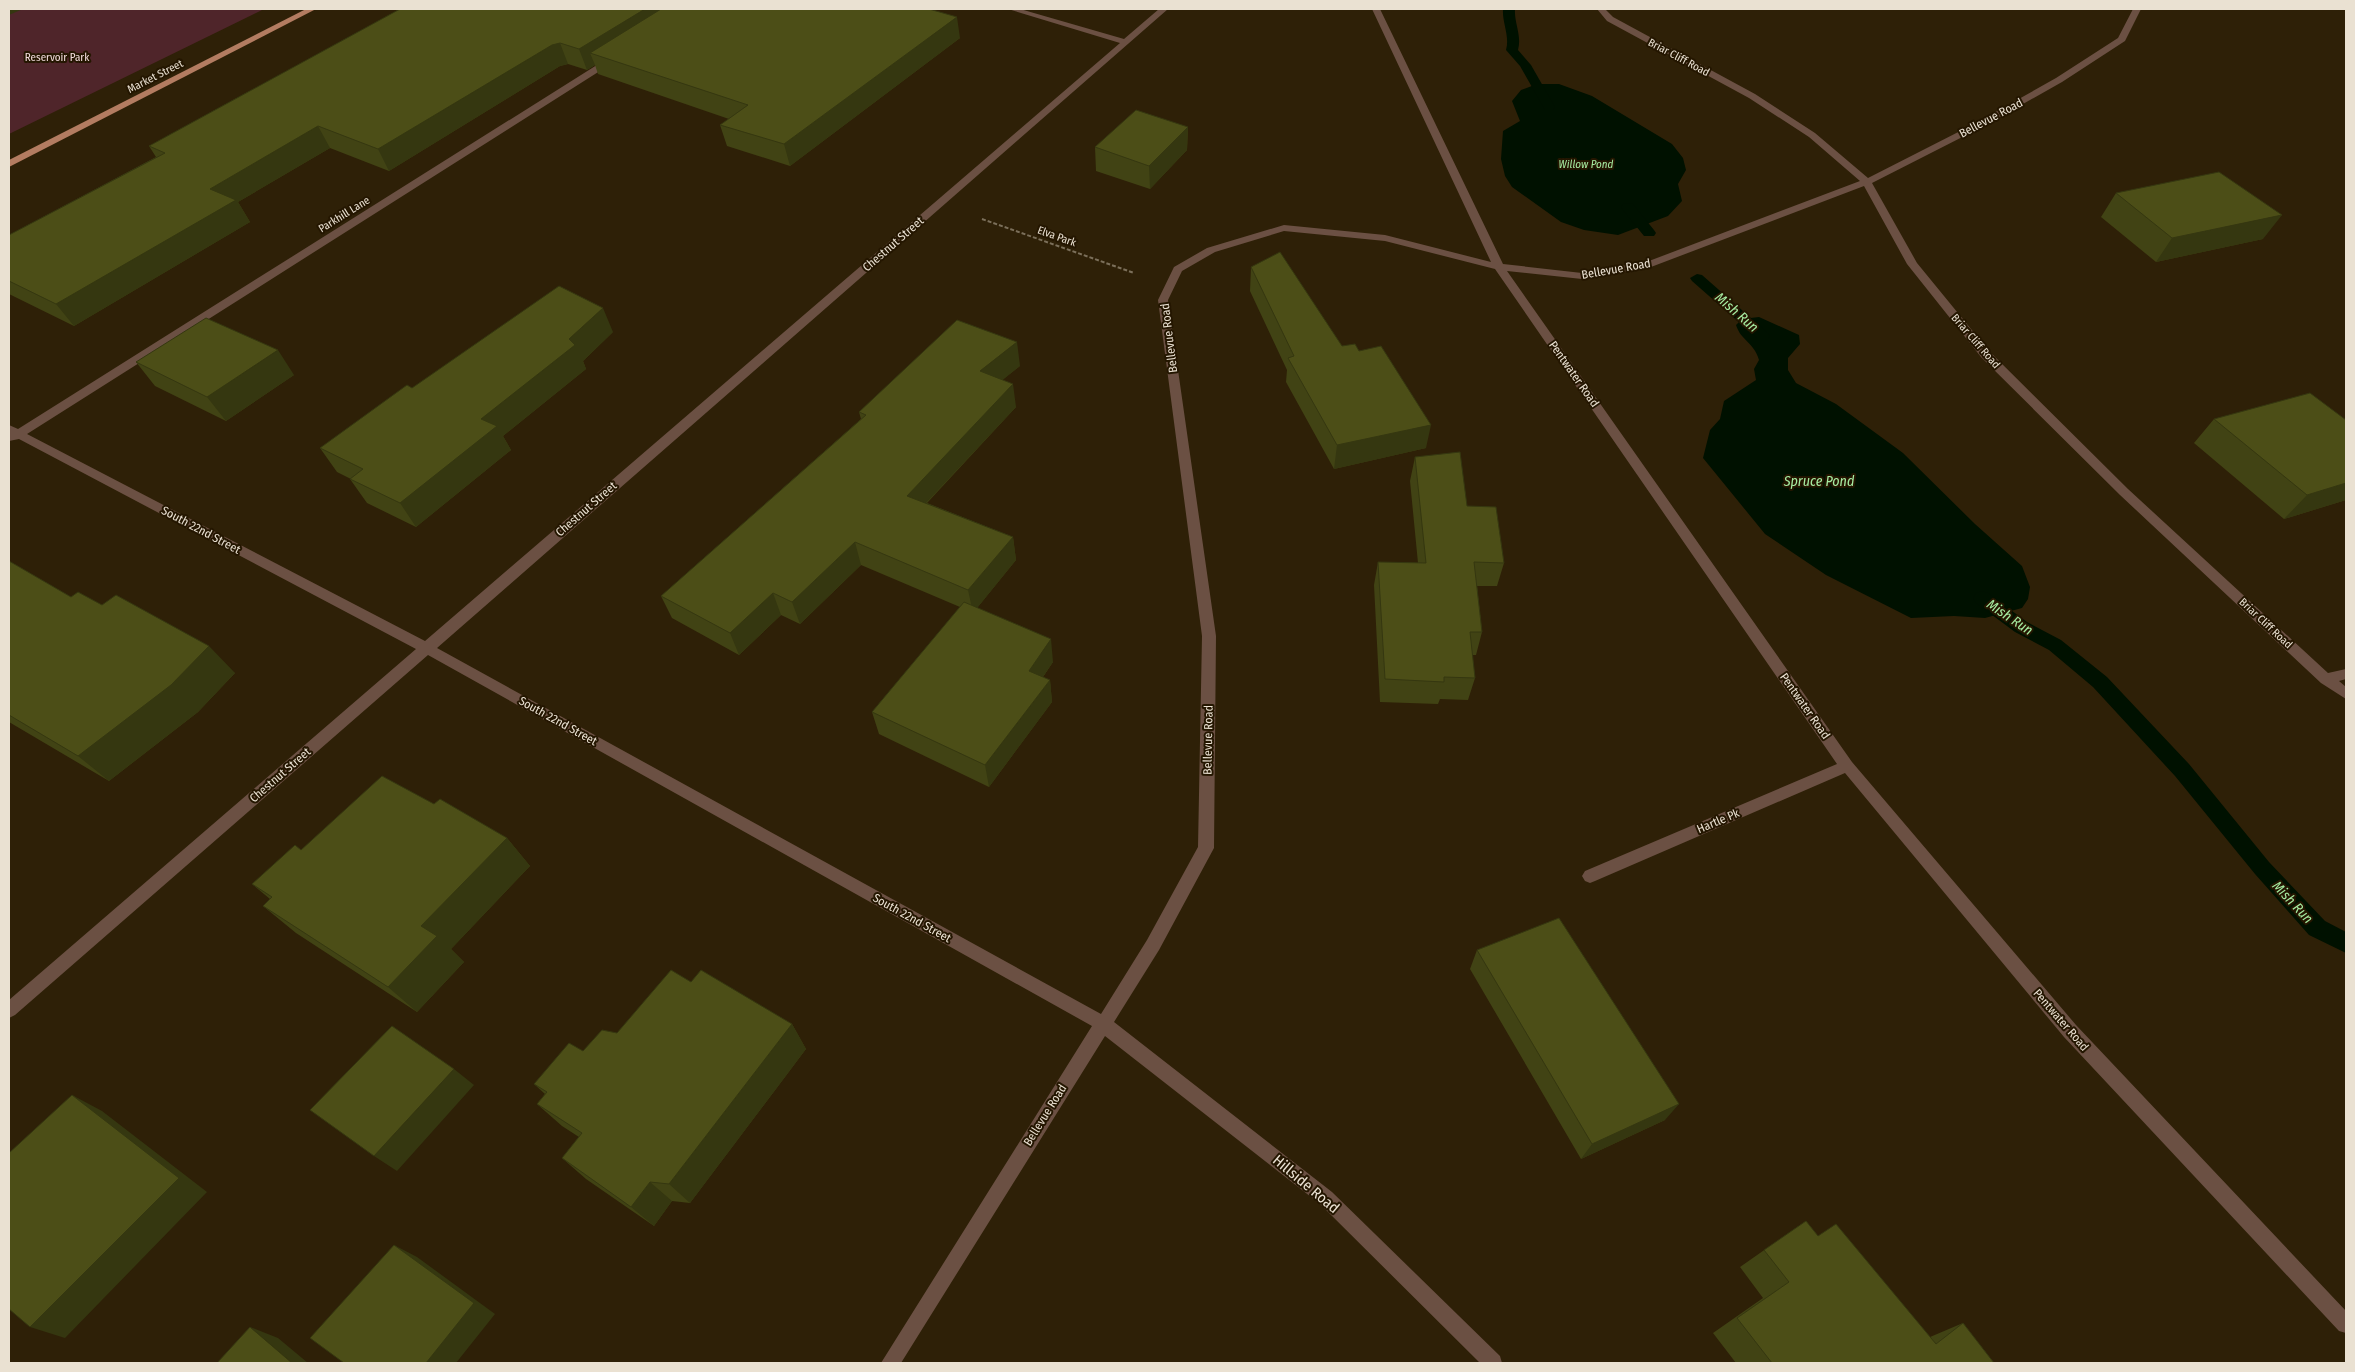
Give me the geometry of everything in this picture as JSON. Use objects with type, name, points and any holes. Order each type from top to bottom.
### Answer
[{"type":"main road","name":"Market Street","points":[[9,164],[312,9]]},
{"type":"street","points":[[1012,9],[1126,42]]},
{"type":"street","name":"Chestnut Street","points":[[9,1010],[1164,9]]},
{"type":"street","name":"Pentwater Road","points":[[1376,9],[1499,267],[1847,766],[2070,1031],[2346,1324]]},
{"type":"street","name":"Briar Cliff Road","points":[[1601,9],[1610,19],[1752,96],[1812,135],[1867,182],[1912,264],[1985,354],[2124,492],[2326,679],[2346,694]]},
{"type":"street","name":"Bellevue Road","points":[[890,1363],[1152,945],[1206,848],[1209,636],[1163,300],[1178,269],[1211,250],[1284,228],[1385,238],[1499,267],[1582,276],[1651,264],[1867,182],[1979,125],[2060,80],[2122,39],[2136,9]]},
{"type":"street","name":"Parkhill Lane","points":[[12,434],[617,57]]},
{"type":"street","name":"South 22nd Street","points":[[12,434],[426,648],[1102,1023]]},
{"type":"street","points":[[2326,679],[2346,674]]},
{"type":"street","name":"Hartle Pk","points":[[1590,876],[1847,766]]},
{"type":"street","name":"Hillside Road","points":[[1102,1023],[1326,1198],[1493,1363]]},
{"type":"path","name":"Elva Park","points":[[939,204],[1170,286]]},
{"type":"green space","name":"Reservoir Park","points":[[9,9],[264,9],[9,134]]},
{"type":"water","name":"Willow Pond","points":[[1537,84],[1559,84],[1592,96],[1672,144],[1683,158],[1686,170],[1678,184],[1682,201],[1668,216],[1618,235],[1584,230],[1561,222],[1512,187],[1505,176],[1501,159],[1503,131],[1520,121],[1512,101],[1521,90]]},
{"type":"water","name":"Spruce Pond","points":[[1759,317],[1799,335],[1800,344],[1788,358],[1788,370],[1796,383],[1836,404],[1903,453],[1975,524],[2022,566],[2030,587],[2028,599],[2022,608],[1985,618],[1954,616],[1911,618],[1826,575],[1765,534],[1703,458],[1710,430],[1720,419],[1724,401],[1756,380],[1754,369],[1759,360],[1757,354],[1741,335],[1736,325],[1742,319]]},
{"type":"building","points":[[400,9],[645,9],[579,49],[560,43],[552,45],[378,149],[318,126],[210,189],[236,200],[56,304],[9,281],[9,235],[165,153],[149,146]]},
{"type":"building","points":[[661,9],[929,9],[957,17],[784,144],[720,125],[748,105],[590,53]]},
{"type":"building","points":[[1136,110],[1188,127],[1149,166],[1095,147]]},
{"type":"building","points":[[2219,172],[2282,215],[2172,238],[2116,193]]},
{"type":"building","points":[[1280,252],[1342,346],[1355,344],[1359,351],[1381,346],[1431,425],[1337,445],[1288,358],[1294,356],[1251,267]]},
{"type":"building","points":[[559,286],[603,308],[569,339],[575,345],[481,419],[497,426],[400,503],[350,479],[363,469],[320,448],[407,385],[412,388]]},
{"type":"building","points":[[206,318],[278,350],[207,397],[136,362]]},
{"type":"building","points":[[957,320],[1017,342],[980,371],[1013,384],[907,496],[1013,537],[968,590],[855,542],[792,602],[773,593],[730,633],[661,596],[866,415],[859,412]]},
{"type":"building","points":[[2310,393],[2346,420],[2346,483],[2307,495],[2214,419]]},
{"type":"building","points":[[1460,452],[1467,506],[1496,507],[1504,563],[1474,562],[1482,632],[1470,632],[1475,678],[1444,677],[1444,682],[1385,679],[1378,562],[1426,563],[1415,457]]},
{"type":"building","points":[[9,561],[71,597],[78,592],[102,605],[116,595],[209,646],[171,685],[78,756],[9,715]]},
{"type":"building","points":[[964,602],[1051,639],[1029,671],[1050,680],[985,765],[872,712]]},
{"type":"building","points":[[382,776],[434,804],[440,799],[507,838],[421,926],[437,936],[388,987],[263,906],[272,897],[252,884],[295,845],[301,850]]},
{"type":"building","points":[[1559,918],[1679,1104],[1592,1144],[1477,950]]},
{"type":"building","points":[[671,970],[691,982],[701,970],[792,1024],[669,1184],[650,1182],[631,1207],[562,1158],[582,1133],[537,1104],[547,1092],[534,1084],[569,1043],[583,1051],[602,1030],[617,1033]]},
{"type":"building","points":[[392,1026],[454,1069],[374,1156],[310,1110]]},
{"type":"building","points":[[72,1095],[179,1178],[30,1327],[9,1309],[9,1153]]},
{"type":"building","points":[[1806,1221],[1818,1236],[1836,1224],[1936,1344],[1963,1323],[1994,1363],[1772,1363],[1737,1318],[1789,1282],[1764,1250]]},
{"type":"building","points":[[394,1245],[474,1303],[426,1363],[344,1363],[310,1338]]},
{"type":"building","points":[[250,1327],[292,1363],[217,1363]]},
{"type":"waterway","points":[[1509,9],[1509,20],[1514,39],[1512,50],[1525,65],[1549,107]]},
{"type":"waterway","points":[[1628,207],[1649,233]]},
{"type":"waterway","name":"Mish Run","points":[[1697,278],[1763,336]]},
{"type":"waterway","name":"Mish Run","points":[[1982,598],[2021,627],[2055,645],[2100,682],[2182,770],[2262,868],[2317,928],[2346,943]]}]
